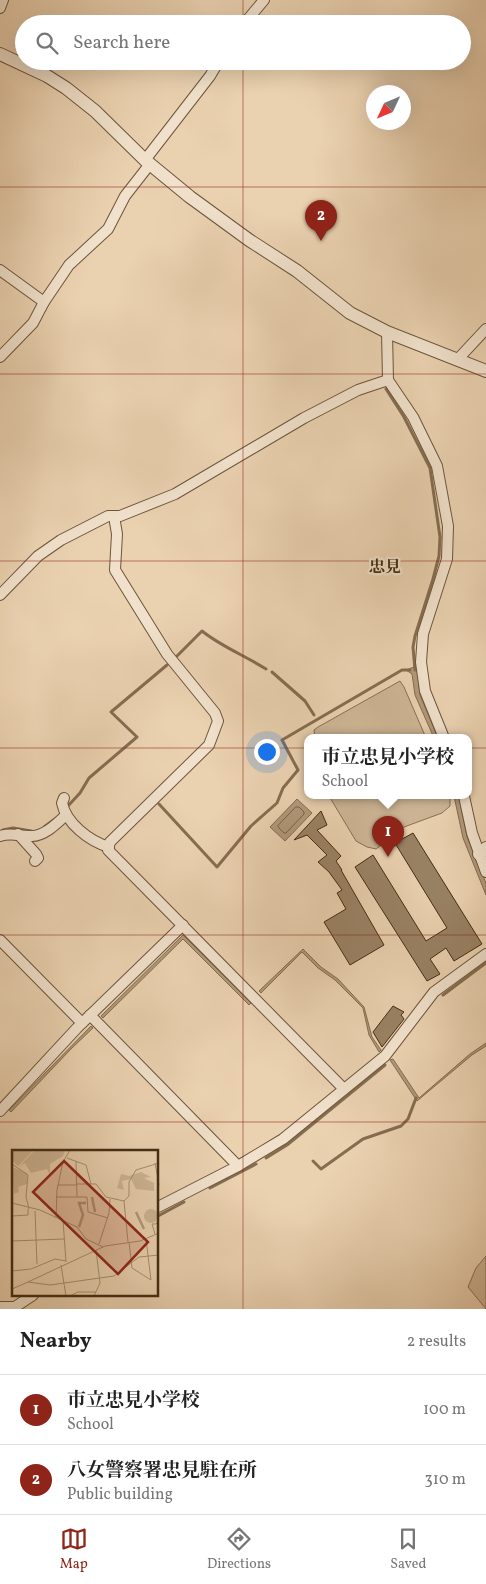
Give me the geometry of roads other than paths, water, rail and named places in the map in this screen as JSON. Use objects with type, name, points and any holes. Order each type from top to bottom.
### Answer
[{"type":"street","points":[[0,8],[3,0]]},
{"type":"street","points":[[252,15],[264,0]]},
{"type":"street","points":[[0,54],[15,61]]},
{"type":"street","points":[[34,70],[66,88],[147,162],[213,215],[297,271],[350,313],[387,332],[486,371]]},
{"type":"street","points":[[0,357],[33,323],[44,302],[69,265],[108,230],[125,196],[147,162],[214,70]]},
{"type":"street","points":[[0,270],[44,302]]},
{"type":"street","points":[[458,359],[486,329]]},
{"type":"street","points":[[387,332],[388,380],[412,417],[437,466],[448,526],[447,559],[423,634],[421,662],[424,691],[442,734]]},
{"type":"street","points":[[0,595],[38,556],[61,540],[108,516],[120,516],[175,494],[304,418],[358,390],[388,380]]},
{"type":"street","points":[[114,516],[117,534],[115,570],[167,654],[216,713],[218,721],[209,746],[110,842],[108,850],[344,1089]]},
{"type":"street","points":[[64,798],[62,803],[66,816],[83,833],[100,844],[109,847]]},
{"type":"street","points":[[465,799],[472,833],[482,851],[486,872]]},
{"type":"street","points":[[0,836],[10,833],[31,837],[39,835],[66,816]]},
{"type":"street","points":[[18,834],[36,854],[38,858],[35,861]]},
{"type":"street","points":[[0,1111],[82,1023],[183,925]]},
{"type":"street","points":[[0,940],[82,1023]]},
{"type":"street","points":[[159,1206],[238,1166],[284,1139],[385,1056],[434,992],[486,954]]},
{"type":"street","points":[[90,1015],[238,1166]]},
{"type":"street","points":[[0,1307],[15,1307],[32,1296]]},
{"type":"water","points":[[414,667],[417,668],[420,695],[436,734],[432,734],[415,695],[412,674],[406,670]]},
{"type":"water","points":[[297,799],[312,813],[285,841],[270,827]]},
{"type":"water","points":[[455,799],[460,799],[467,837],[486,883],[486,895],[463,838]]},
{"type":"water","points":[[183,935],[251,1003],[249,1005],[183,939],[103,1018],[101,1016]]},
{"type":"water","points":[[303,949],[321,967],[338,979],[364,1007],[372,1037],[381,1050],[379,1052],[369,1035],[363,1008],[335,980],[318,968],[302,952],[261,993],[259,991]]},
{"type":"water","points":[[91,1026],[93,1028],[11,1112],[9,1110]]},
{"type":"water","points":[[486,1043],[486,1046],[472,1055],[417,1101],[390,1060],[393,1059],[419,1098],[470,1054]]},
{"type":"waterway","points":[[386,389],[404,417],[430,468],[440,537],[439,556],[415,636],[413,647],[415,670]]},
{"type":"waterway","points":[[175,658],[202,631],[217,642],[266,669]]},
{"type":"waterway","points":[[67,807],[80,793],[89,778],[137,737],[111,712],[167,665]]},
{"type":"waterway","points":[[159,804],[217,867],[251,826],[277,803],[283,788],[298,770],[282,740],[402,670],[410,670]]},
{"type":"waterway","points":[[272,672],[305,701],[314,715]]},
{"type":"waterway","points":[[44,827],[55,819]]},
{"type":"waterway","points":[[3,830],[13,828],[31,831]]},
{"type":"waterway","points":[[443,995],[486,963]]},
{"type":"waterway","points":[[266,1158],[287,1145],[385,1065]]},
{"type":"waterway","points":[[313,1161],[321,1169],[363,1139],[401,1126],[408,1119],[416,1098]]},
{"type":"waterway","points":[[210,1188],[256,1164]]},
{"type":"waterway","points":[[159,1215],[184,1202]]},
{"type":"place","name":"八女警察署忠見駐在所","points":[[321,241]]},
{"type":"place","name":"市立忠見小学校","points":[[388,857]]},
{"type":"district","name":"忠見","points":[[385,566]]}]
